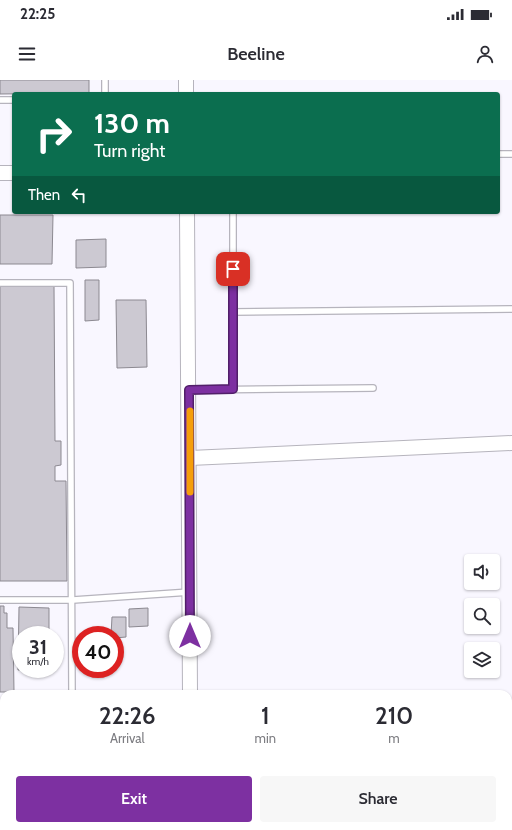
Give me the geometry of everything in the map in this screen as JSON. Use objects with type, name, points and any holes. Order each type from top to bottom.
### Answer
[{"type":"street","points":[[186,80],[186,92]]},
{"type":"street","points":[[0,173],[12,173]]},
{"type":"street","points":[[187,214],[190,458],[190,690]]},
{"type":"street","points":[[190,458],[512,443]]},
{"type":"lane","points":[[105,80],[105,92]]},
{"type":"lane","points":[[0,100],[12,100]]},
{"type":"lane","points":[[500,154],[512,154]]},
{"type":"lane","points":[[233,214],[233,389]]},
{"type":"lane","points":[[0,283],[70,283],[73,600],[72,690]]},
{"type":"lane","points":[[233,312],[512,308]]},
{"type":"lane","points":[[189,390],[373,388]]},
{"type":"lane","points":[[0,600],[73,600],[190,592]]},
{"type":"building","points":[[0,80],[89,80],[89,92],[12,92],[12,94],[0,94]]},
{"type":"building","points":[[0,215],[53,215],[52,264],[0,264]]},
{"type":"building","points":[[106,239],[106,267],[76,268],[76,240]]},
{"type":"building","points":[[85,280],[99,280],[99,320],[85,321]]},
{"type":"building","points":[[0,285],[54,285],[55,441],[61,441],[61,465],[55,466],[55,481],[66,481],[67,581],[0,581]]},
{"type":"building","points":[[116,300],[146,300],[147,367],[117,368]]},
{"type":"building","points":[[0,606],[4,606],[4,613],[7,613],[7,628],[12,628],[12,678],[14,678],[14,690],[0,690]]},
{"type":"building","points":[[19,607],[49,608],[49,626],[19,626]]},
{"type":"building","points":[[148,608],[148,626],[129,627],[129,609]]},
{"type":"building","points":[[112,617],[126,617],[126,637],[124,637],[124,626],[112,626]]},
{"type":"slow traffic","points":[[190,411],[190,492]]},
{"type":"route","points":[[190,636],[189,390],[233,389],[233,269]]}]
